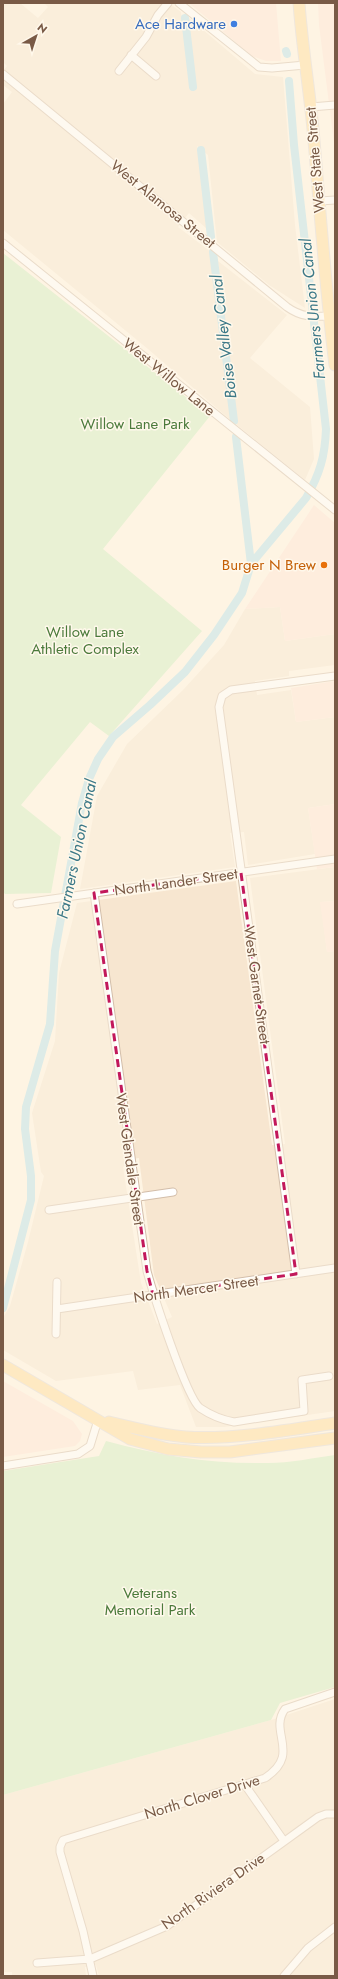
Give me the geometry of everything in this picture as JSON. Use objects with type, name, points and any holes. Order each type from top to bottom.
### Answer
[{"type":"main road","name":"West State Street","points":[[298,3],[311,108],[320,201],[324,316],[335,365]]},
{"type":"main road","points":[[3,1365],[98,1420],[138,1441],[168,1449],[201,1452],[230,1452],[335,1438]]},
{"type":"main road","points":[[98,1420],[161,1434],[188,1437],[223,1436],[282,1431],[335,1423]]},
{"type":"street","points":[[119,70],[146,37],[158,15],[168,3]]},
{"type":"street","points":[[179,3],[259,67],[272,68],[305,65]]},
{"type":"street","points":[[131,55],[156,76]]},
{"type":"street","name":"West Alamosa Street","points":[[3,74],[287,308],[297,314],[307,317],[324,316]]},
{"type":"street","points":[[311,108],[335,105]]},
{"type":"street","points":[[320,201],[335,200]]},
{"type":"street","name":"West Willow Lane","points":[[3,243],[335,510]]},
{"type":"street","name":"West Garnet Street","points":[[296,1274],[219,707],[222,696],[231,690],[335,676]]},
{"type":"street","name":"North Lander Street","points":[[17,904],[335,859]]},
{"type":"street","name":"West Glendale Street","points":[[94,893],[135,1197],[147,1271],[153,1295],[188,1388],[200,1407],[225,1420],[234,1422],[304,1411],[302,1380],[330,1376]]},
{"type":"street","points":[[49,1210],[173,1192]]},
{"type":"street","name":"North Mercer Street","points":[[57,1309],[335,1268]]},
{"type":"street","points":[[56,1334],[57,1282]]},
{"type":"street","points":[[3,1466],[78,1454],[90,1446],[98,1420]]},
{"type":"street","name":"North Clover Drive","points":[[90,1959],[60,1852],[61,1843],[67,1838],[265,1778],[279,1765],[283,1753],[284,1742],[279,1721],[285,1709],[335,1692]]},
{"type":"street","points":[[245,1784],[284,1841]]},
{"type":"street","name":"North Riviera Drive","points":[[37,1963],[90,1959],[167,1926],[318,1817],[326,1814],[335,1814]]},
{"type":"street","points":[[284,1976],[308,1948],[335,1927]]},
{"type":"street","points":[[90,1959],[93,1976]]},
{"type":"highlighted area","points":[[241,873],[296,1274],[153,1295],[147,1271],[94,893]]},
{"type":"shaded area","points":[[3,3],[20,3],[38,18],[48,7],[44,3],[169,3],[181,12],[190,91],[195,86],[188,17],[255,74],[283,77],[295,225],[305,308],[269,285],[217,242],[208,155],[197,146],[207,229],[189,213],[178,227],[211,252],[233,422],[148,349],[3,230],[3,104],[12,92],[3,85],[3,71],[7,66],[3,62]]},
{"type":"shaded area","points":[[189,3],[276,3],[281,61],[266,61],[252,56]]},
{"type":"shaded area","points":[[318,3],[335,3],[335,151],[319,25]]},
{"type":"shaded area","points":[[218,261],[287,315],[250,358],[310,407],[314,459],[305,480],[237,425]]},
{"type":"shaded area","points":[[314,505],[335,523],[335,634],[285,641],[280,607],[245,609]]},
{"type":"shaded area","points":[[280,607],[285,641],[335,634],[335,665],[289,671],[289,676],[255,681],[257,695],[291,690],[296,722],[335,717],[335,804],[308,808],[315,854],[248,865],[244,832],[230,833],[235,867],[80,889],[97,796],[127,744],[183,690],[224,645],[245,609]]},
{"type":"shaded area","points":[[335,681],[335,717],[296,722],[291,688]]},
{"type":"shaded area","points":[[335,804],[335,867],[317,869],[308,808]]},
{"type":"shaded area","points":[[335,867],[335,901],[321,902],[327,952],[335,951],[335,1411],[224,1427],[196,1427],[180,1385],[138,1390],[133,1371],[56,1381],[3,1350],[3,1318],[10,1306],[28,1242],[44,1176],[41,1172],[32,1113],[55,1041],[59,973],[77,903],[236,881],[272,1145],[285,1144],[250,878]],"holes":[[[139,1158],[154,1275],[172,1317],[157,1324],[141,1283],[123,1167],[125,1166],[124,1160]]]},
{"type":"shaded area","points":[[335,901],[335,951],[327,952],[320,902]]},
{"type":"shaded area","points":[[3,1381],[73,1421],[82,1434],[80,1441],[75,1446],[3,1457]]},
{"type":"shaded area","points":[[335,1699],[335,1976],[99,1976],[96,1965],[85,1967],[86,1976],[12,1976],[12,1972],[3,1972],[3,1795],[271,1720]]},
{"type":"green space","name":"Willow Lane Athletic Complex","points":[[3,253],[210,416],[103,549],[202,631],[109,736],[90,722],[21,805],[61,837],[51,893],[5,894],[3,892]]},
{"type":"green space","name":"Veterans Memorial Park","points":[[106,1441],[166,1455],[226,1462],[276,1463],[335,1455],[335,1687],[280,1703],[271,1720],[3,1795],[3,1471],[99,1456]]},
{"type":"waterway","name":"Boise Valley Canal","points":[[185,18],[193,87]]},
{"type":"waterway","name":"Farmers Union Canal","points":[[3,1308],[31,1200],[31,1176],[25,1129],[26,1107],[50,1024],[55,951],[82,803],[89,779],[98,759],[113,737],[185,672],[214,635],[242,593],[251,564],[306,498],[321,465],[326,429],[294,145],[289,81]]},
{"type":"waterway","name":"Boise Valley Canal","points":[[201,150],[211,237]]},
{"type":"waterway","name":"Boise Valley Canal","points":[[213,252],[234,421]]},
{"type":"waterway","name":"Boise Valley Canal","points":[[236,437],[251,564]]},
{"type":"place","name":"Ace Hardware","points":[[234,24]]},
{"type":"place","name":"Burger N Brew","points":[[324,565]]},
{"type":"park label","name":"Willow Lane Park","points":[[135,424]]}]
